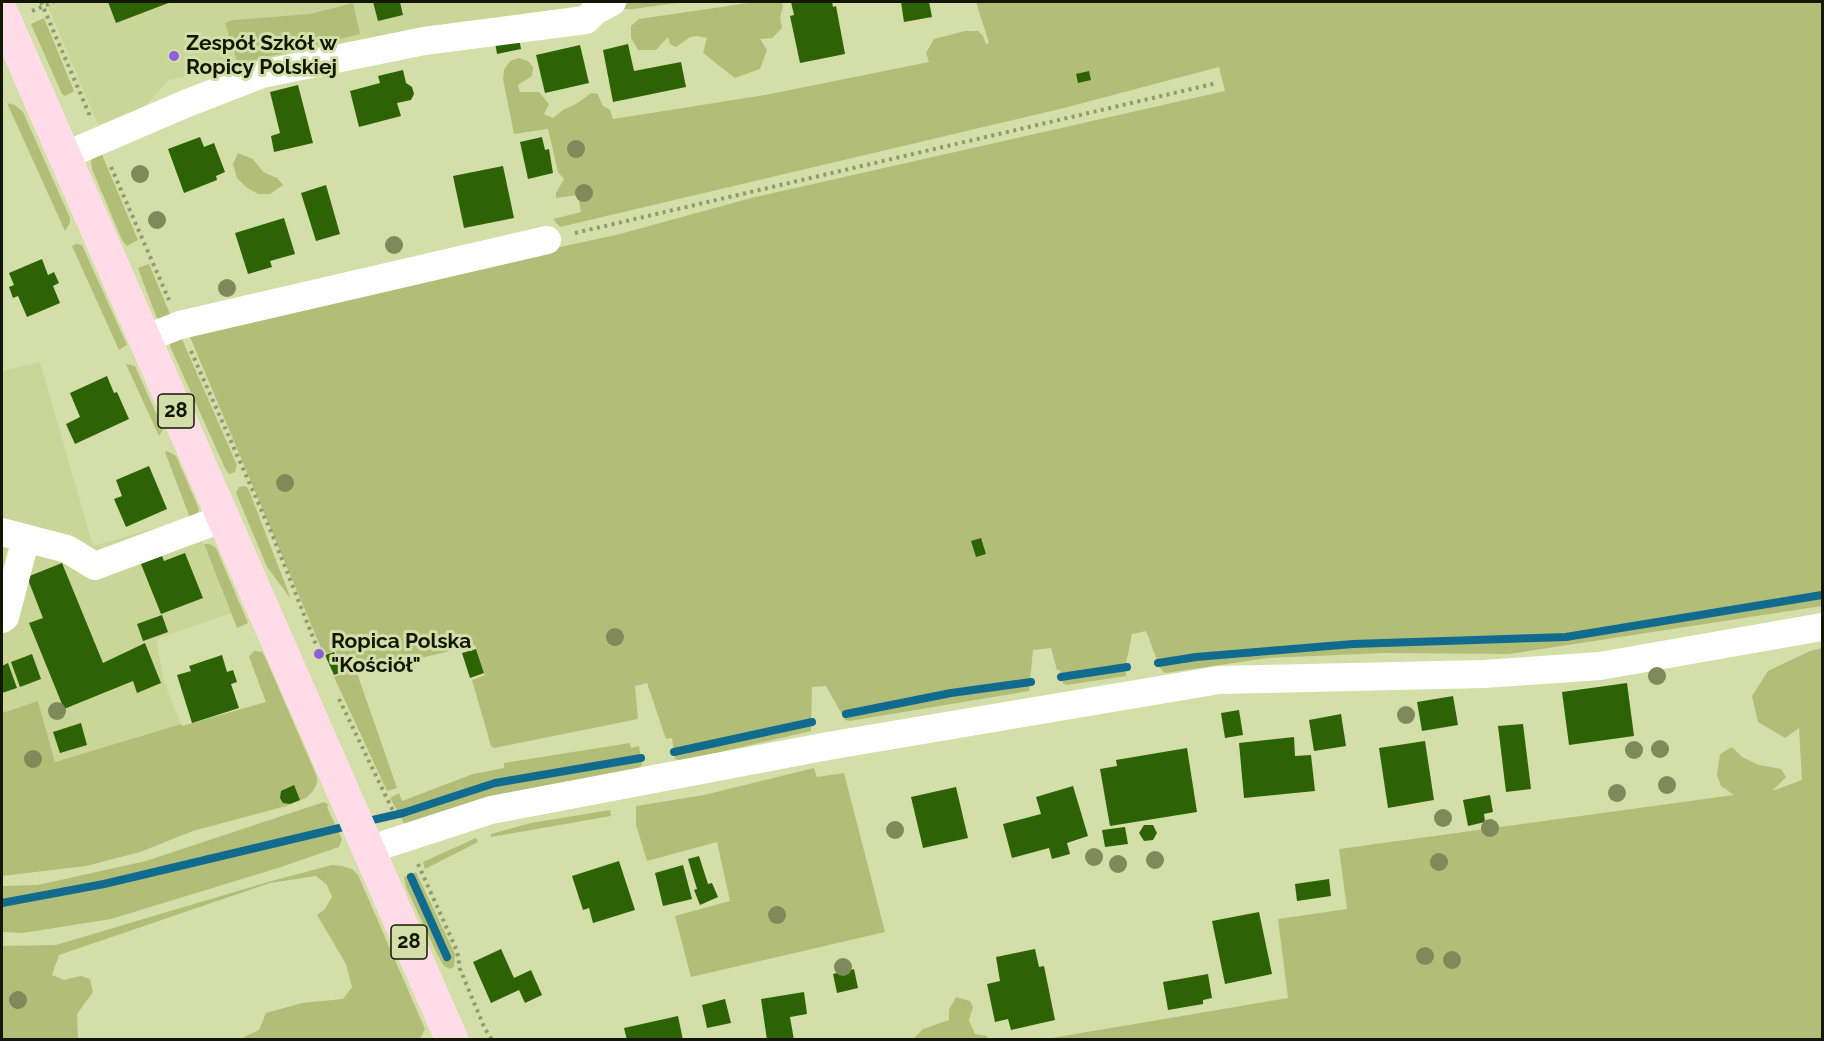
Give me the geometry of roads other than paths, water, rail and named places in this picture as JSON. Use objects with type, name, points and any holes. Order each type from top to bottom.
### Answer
[{"type":"main road","name":"28","points":[[2,13],[453,1040]]},
{"type":"street","points":[[64,156],[262,74],[424,41],[586,20],[595,11],[612,2]]},
{"type":"street","points":[[144,339],[180,325],[547,240]]},
{"type":"street","points":[[2,619],[5,617],[14,535],[67,549],[95,566],[224,518]]},
{"type":"street","points":[[367,847],[406,839],[491,810],[840,744],[1219,680],[1484,674],[1600,666],[1822,627]]},
{"type":"waterway","points":[[1158,663],[1196,657],[1353,644],[1566,637],[1822,595]]},
{"type":"waterway","points":[[1061,677],[1127,667]]},
{"type":"waterway","points":[[846,714],[951,693],[1031,682]]},
{"type":"waterway","points":[[674,752],[812,722]]},
{"type":"waterway","points":[[364,822],[403,813],[495,783],[641,758]]},
{"type":"waterway","points":[[2,903],[104,884],[352,825]]},
{"type":"waterway","points":[[411,877],[447,957]]},
{"type":"place","name":"Zespół Szkół w Ropicy Polskiej","points":[[174,56]]},
{"type":"place","name":"Ropica Polska \"Kościół\"","points":[[319,654]]}]
